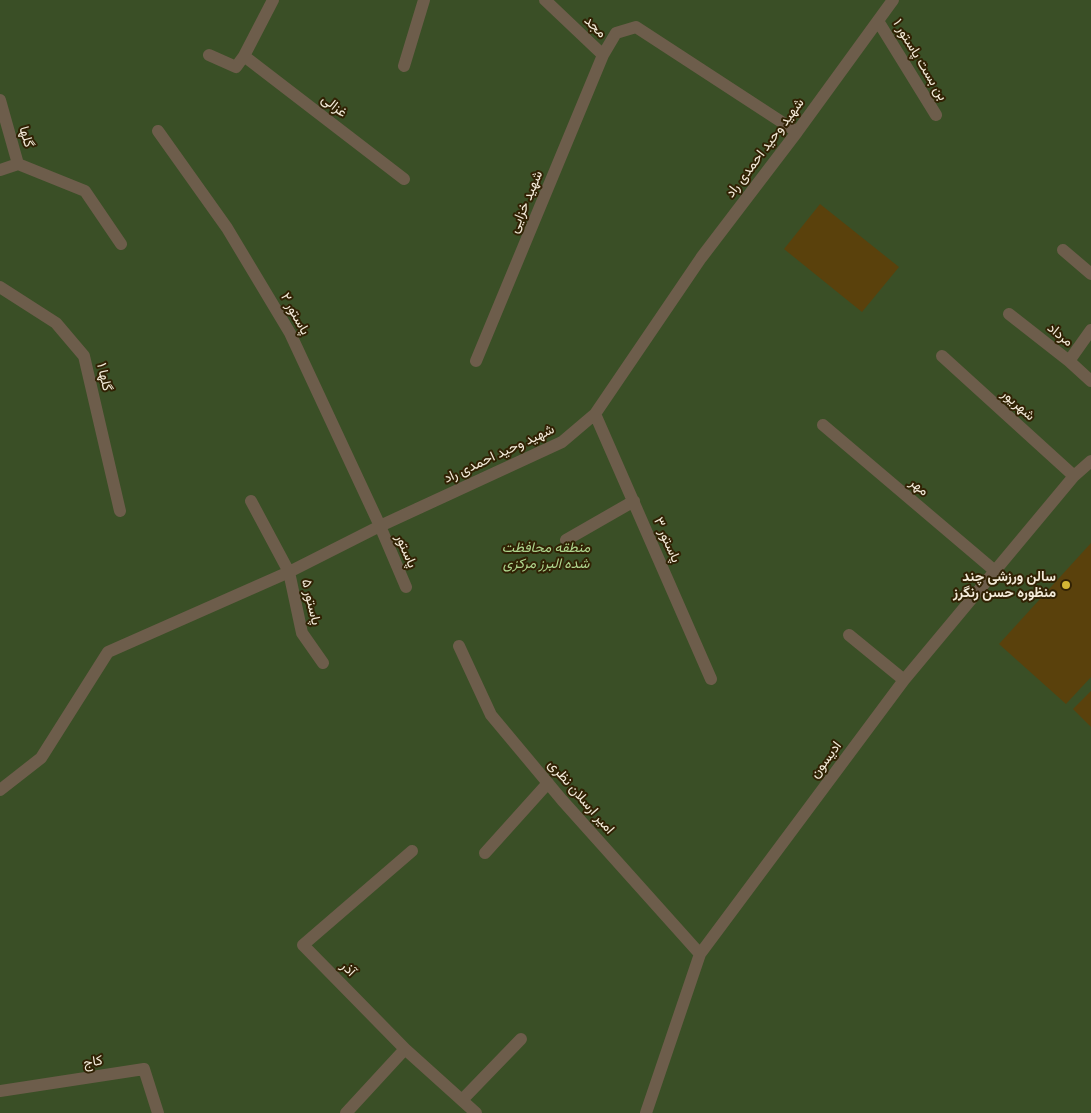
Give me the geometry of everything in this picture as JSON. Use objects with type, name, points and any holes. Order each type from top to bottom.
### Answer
[{"type":"street","points":[[209,55],[236,67],[244,56],[273,0]]},
{"type":"street","points":[[404,66],[424,0]]},
{"type":"street","name":"مجد","points":[[545,0],[603,55]]},
{"type":"street","name":"شهید وحید احمدی راد","points":[[0,790],[41,758],[108,652],[288,572],[380,526],[562,442],[595,414],[701,258],[797,132],[893,0]]},
{"type":"street","name":"بن بست پاستور ۱","points":[[878,21],[936,115]]},
{"type":"street","name":"شهید خزایی","points":[[476,361],[603,55],[616,33],[636,27],[797,132]]},
{"type":"street","name":"غزالی","points":[[244,56],[404,179]]},
{"type":"street","name":"گلها","points":[[0,100],[18,164],[0,170]]},
{"type":"street","name":"پاستور ۲","points":[[158,131],[227,228],[290,333],[380,526]]},
{"type":"street","points":[[18,164],[85,191],[121,244]]},
{"type":"street","points":[[1062,250],[1091,274]]},
{"type":"street","name":"گلها ۱","points":[[0,287],[56,323],[84,356],[120,512]]},
{"type":"street","name":"مرداد","points":[[1009,314],[1069,361],[1091,381]]},
{"type":"street","points":[[1069,361],[1091,330]]},
{"type":"street","name":"شهریور","points":[[942,356],[1074,476]]},
{"type":"street","name":"پاستور ۳","points":[[595,414],[711,679]]},
{"type":"street","name":"مهر","points":[[823,425],[995,571]]},
{"type":"street","name":"ادیسون","points":[[646,1113],[700,954],[904,680],[1074,476],[1091,461]]},
{"type":"street","name":"پاستور ۵","points":[[250,501],[288,572],[302,633],[323,663]]},
{"type":"street","points":[[566,540],[634,502]]},
{"type":"street","name":"پاستور","points":[[380,526],[406,587]]},
{"type":"street","points":[[849,635],[904,680]]},
{"type":"street","name":"امیر ارسلان نظری","points":[[459,646],[491,715],[562,800],[700,954]]},
{"type":"street","points":[[485,853],[548,783]]},
{"type":"street","name":"آذر","points":[[412,851],[303,945],[405,1049],[476,1113]]},
{"type":"street","points":[[462,1100],[521,1039]]},
{"type":"street","points":[[346,1113],[405,1049]]},
{"type":"street","name":"کاج","points":[[0,1091],[144,1069],[158,1113]]},
{"type":"green space","name":"منطقه محافظت شده البرز مرکزی","points":[[0,0],[1091,0],[1091,1113],[0,1113]]},
{"type":"building","points":[[820,204],[899,267],[862,312],[784,249]]},
{"type":"building","name":"سالن ورزشی چند منظوره حسن رنگرز","points":[[1091,543],[1091,677],[1066,704],[999,644]]},
{"type":"building","points":[[1091,691],[1091,727],[1073,709]]},
{"type":"place","name":"سالن ورزشی چند منظوره حسن رنگرز","points":[[1066,585]]}]
